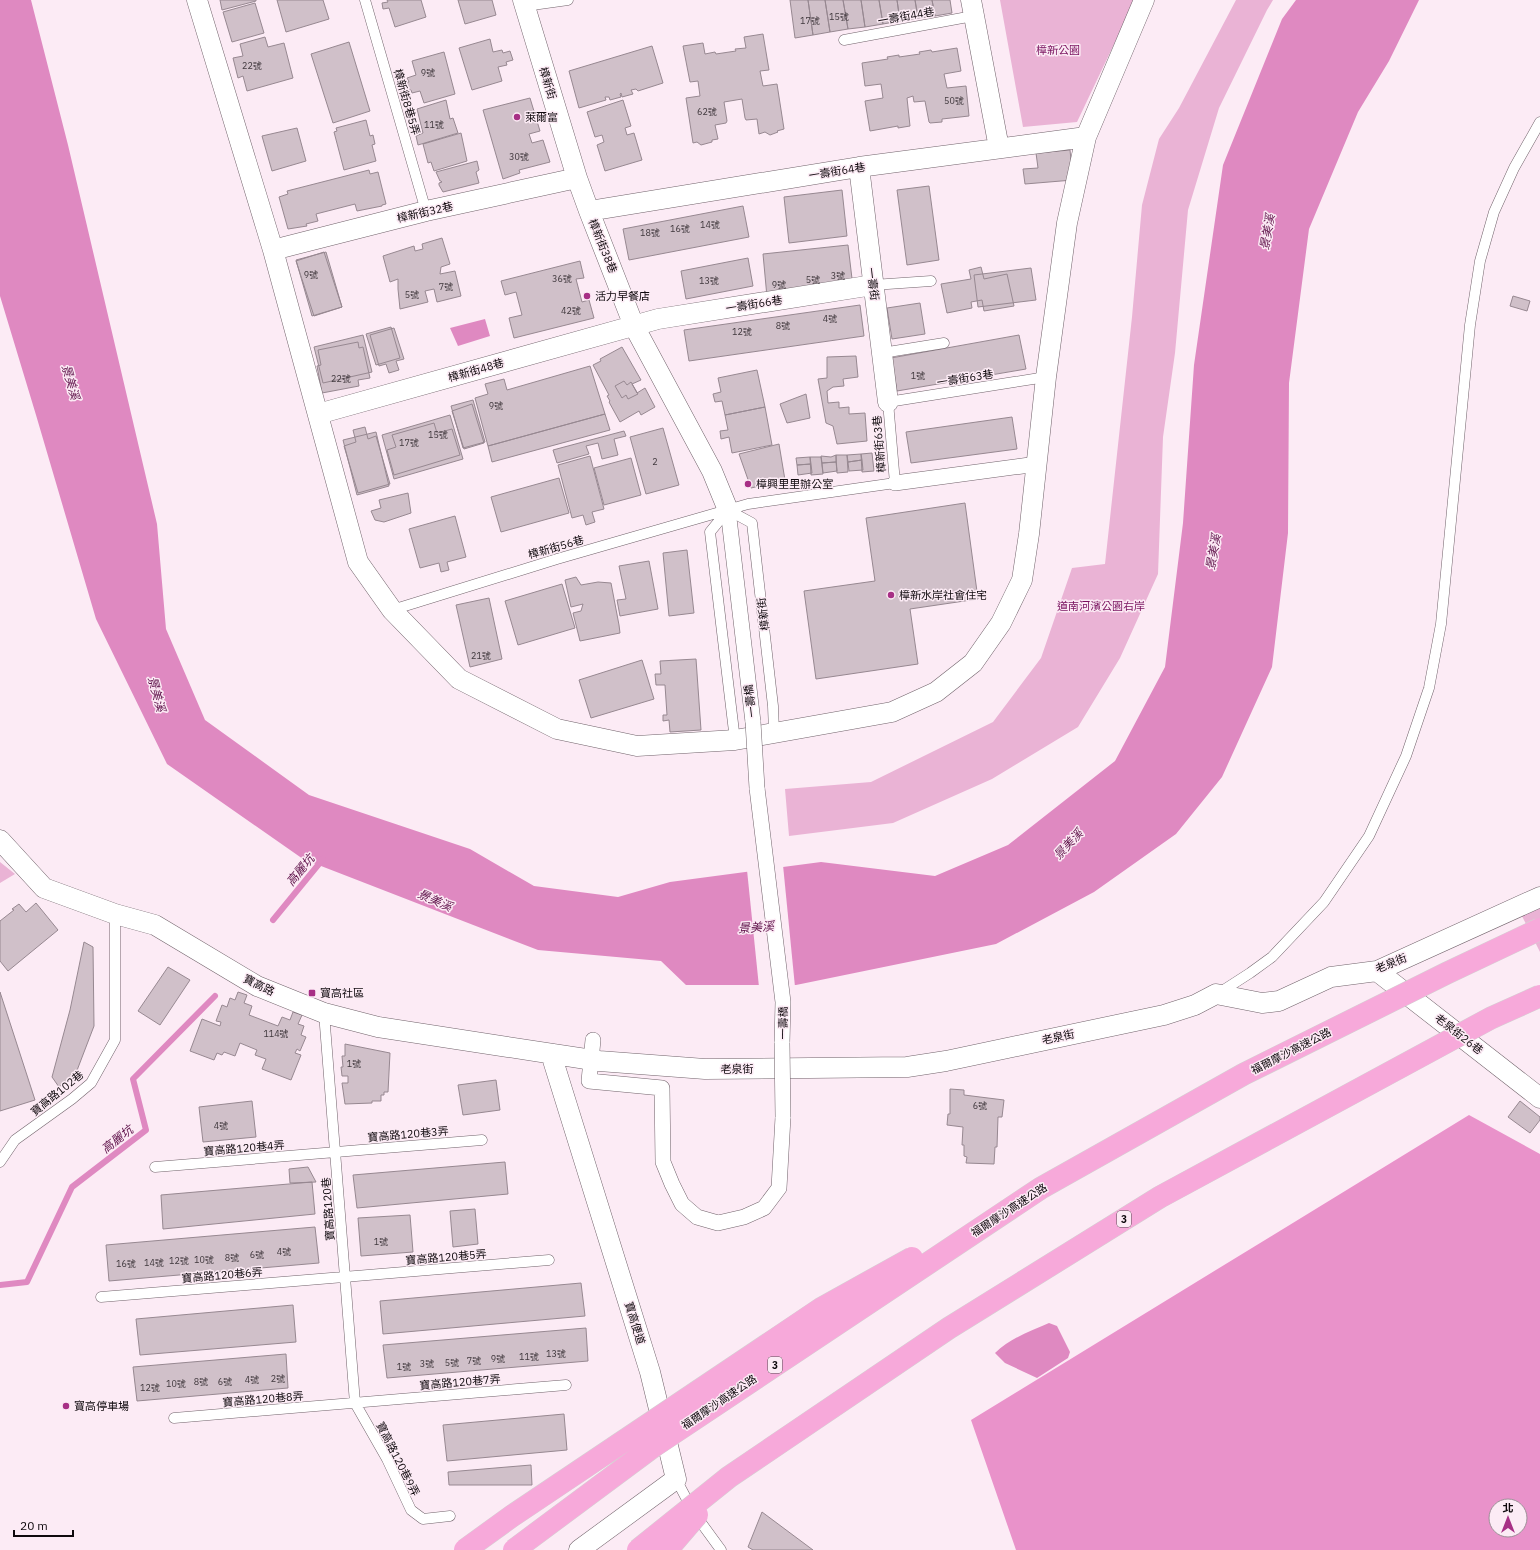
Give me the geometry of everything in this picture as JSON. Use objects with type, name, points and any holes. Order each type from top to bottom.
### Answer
[{"type":"highway","name":"福爾摩沙高速公路","points":[[514,1550],[654,1446],[1041,1188],[1244,1074],[1447,973],[1540,930]]},
{"type":"highway","name":"3","points":[[638,1550],[729,1477],[949,1328],[1160,1197],[1491,1018],[1540,996]]},
{"type":"highway","points":[[465,1550],[532,1503],[822,1308],[1041,1188]]},
{"type":"highway","points":[[667,1550],[729,1477]]},
{"type":"street","points":[[197,0],[273,250],[358,562],[392,610],[459,679],[557,729],[637,746],[735,740],[892,712],[936,692],[973,663],[1001,623],[1022,580],[1029,534],[1046,377],[1067,223],[1086,136],[1144,0]]},
{"type":"street","name":"樟新街","points":[[524,3],[577,178],[589,211]]},
{"type":"street","points":[[972,8],[999,148]]},
{"type":"street","name":"一壽街64巷","points":[[589,211],[859,167],[1086,136]]},
{"type":"street","name":"一壽街","points":[[859,167],[888,402]]},
{"type":"street","name":"樟新街32巷","points":[[273,250],[426,212],[577,178]]},
{"type":"street","name":"樟新街38巷","points":[[589,211],[634,326]]},
{"type":"street","name":"一壽街66巷","points":[[634,326],[658,319],[873,286]]},
{"type":"street","points":[[634,326],[712,471],[728,510]]},
{"type":"street","name":"樟新街48巷","points":[[318,414],[634,326]]},
{"type":"street","points":[[895,483],[1037,464]]},
{"type":"street","name":"一壽橋","points":[[593,1040],[589,1081],[662,1088],[663,1162],[682,1204],[697,1217],[718,1223],[744,1217],[764,1208],[779,1188],[783,1117],[783,1002],[757,788],[753,722],[728,510]]},
{"type":"street","name":"寶高路","points":[[0,840],[44,888],[115,914],[155,925],[257,986],[324,1013],[378,1027],[551,1054]]},
{"type":"street","name":"老泉街","points":[[551,1054],[591,1060],[662,1067],[704,1069],[907,1067],[946,1061],[1164,1015],[1195,1005],[1216,994],[1262,1003],[1279,1001],[1331,977],[1377,971],[1540,896]]},
{"type":"street","name":"老泉街26巷","points":[[1377,971],[1540,1098]]},
{"type":"street","name":"寶高便道","points":[[551,1054],[650,1372],[676,1479]]},
{"type":"street","points":[[579,1550],[676,1479]]},
{"type":"lane","name":"樟新街8巷5弄","points":[[365,0],[426,212]]},
{"type":"lane","points":[[524,3],[568,0]]},
{"type":"lane","name":"一壽街44巷","points":[[844,40],[972,8]]},
{"type":"lane","points":[[1216,994],[1250,973],[1272,957],[1324,902],[1369,836],[1406,756],[1429,688],[1441,624],[1470,325],[1480,261],[1494,212],[1514,168],[1540,122]]},
{"type":"lane","points":[[873,286],[931,281]]},
{"type":"lane","points":[[882,352],[944,343]]},
{"type":"lane","name":"一壽街63巷","points":[[888,402],[1046,377]]},
{"type":"lane","name":"樟新街63巷","points":[[728,510],[748,504],[895,483],[888,402]]},
{"type":"lane","points":[[728,510],[710,532],[735,740]]},
{"type":"lane","name":"樟新街56巷","points":[[392,610],[557,559],[728,510]]},
{"type":"lane","name":"樟新街","points":[[728,510],[752,523],[773,698],[774,732]]},
{"type":"lane","name":"寶高路102巷","points":[[0,1162],[15,1140],[72,1099],[91,1082],[115,1040],[115,914]]},
{"type":"lane","name":"寶高路120巷","points":[[324,1013],[355,1403]]},
{"type":"lane","name":"寶高路120巷3弄","points":[[335,1152],[482,1140]]},
{"type":"lane","name":"寶高路120巷4弄","points":[[155,1167],[335,1152]]},
{"type":"lane","name":"寶高路120巷5弄","points":[[345,1277],[549,1260]]},
{"type":"lane","name":"寶高路120巷6弄","points":[[101,1297],[345,1277]]},
{"type":"lane","name":"寶高路120巷7弄","points":[[355,1403],[566,1385]]},
{"type":"lane","name":"寶高路120巷8弄","points":[[174,1418],[355,1403]]},
{"type":"lane","name":"寶高路120巷9弄","points":[[355,1403],[387,1459],[411,1510],[423,1519],[450,1516]]},
{"type":"lane","points":[[676,1479],[694,1513],[721,1550]]},
{"type":"green space","name":"樟新公園","points":[[1000,0],[1135,0],[1077,122],[1023,127]]},
{"type":"green space","name":"道南河濱公園右岸","points":[[1236,0],[1273,0],[1219,108],[1188,210],[1175,353],[1163,437],[1158,574],[1120,658],[1078,727],[992,779],[893,823],[789,836],[785,789],[871,782],[993,722],[1041,658],[1072,568],[1105,564],[1132,317],[1142,205],[1159,139],[1179,108]]},
{"type":"green space","points":[[0,862],[15,874],[0,883]]},
{"type":"green space","points":[[1540,903],[1540,952],[1520,912]]},
{"type":"shaded area","points":[[1469,1115],[1540,1154],[1540,1550],[1016,1550],[971,1420]]},
{"type":"water","name":"景美溪","points":[[0,0],[31,0],[68,145],[157,524],[166,629],[205,720],[309,795],[470,849],[534,886],[618,897],[670,882],[821,862],[935,876],[1008,845],[1115,761],[1165,667],[1183,523],[1194,365],[1223,165],[1282,19],[1296,0],[1419,0],[1389,61],[1358,112],[1309,229],[1289,383],[1288,533],[1272,667],[1222,777],[1176,834],[1094,892],[996,944],[796,985],[686,985],[661,961],[538,950],[303,859],[167,764],[96,619],[0,296]]},
{"type":"water","points":[[485,319],[490,336],[458,346],[450,328]]},
{"type":"water","points":[[1049,1323],[1057,1326],[1070,1352],[1068,1358],[1037,1378],[1005,1363],[995,1353],[1014,1339]]},
{"type":"pier","points":[[783,865],[795,987],[759,987],[747,870]]},
{"type":"building","points":[[220,0],[256,0],[256,1],[222,10]]},
{"type":"building","points":[[277,0],[323,0],[329,19],[286,32]]},
{"type":"building","points":[[387,0],[421,0],[426,17],[395,27],[389,8],[383,9],[382,3],[388,2]]},
{"type":"building","points":[[458,0],[492,0],[496,15],[465,24]]},
{"type":"building","points":[[790,0],[808,0],[813,35],[795,38]]},
{"type":"building","points":[[808,0],[825,0],[830,32],[813,35]]},
{"type":"building","points":[[825,0],[843,0],[848,29],[830,32]]},
{"type":"building","points":[[843,0],[861,0],[865,27],[848,29]]},
{"type":"building","points":[[861,0],[879,0],[883,24],[865,27]]},
{"type":"building","points":[[879,0],[897,0],[900,21],[883,24]]},
{"type":"building","points":[[897,0],[915,0],[918,18],[900,21]]},
{"type":"building","points":[[915,0],[932,0],[935,16],[918,18]]},
{"type":"building","points":[[932,0],[950,0],[952,13],[935,16]]},
{"type":"building","points":[[255,3],[264,33],[232,42],[223,12]]},
{"type":"building","points":[[763,34],[769,70],[760,71],[763,86],[777,84],[784,129],[770,135],[765,132],[759,134],[757,119],[746,120],[745,118],[742,99],[724,102],[727,121],[726,123],[715,125],[718,139],[701,145],[697,142],[693,143],[686,98],[700,96],[698,81],[690,82],[683,46],[703,43],[705,54],[736,51],[735,49],[746,48],[744,37]]},
{"type":"building","points":[[265,37],[268,47],[284,43],[293,78],[247,91],[243,76],[238,78],[233,58],[243,56],[240,44]]},
{"type":"building","points":[[490,39],[493,52],[502,50],[503,53],[510,51],[513,60],[506,62],[507,65],[498,67],[502,81],[472,90],[459,48]]},
{"type":"building","points":[[349,42],[370,111],[333,123],[311,54]]},
{"type":"building","points":[[652,46],[663,83],[638,91],[636,89],[631,90],[633,94],[622,97],[621,93],[621,97],[610,100],[609,97],[605,97],[606,100],[579,108],[569,71]]},
{"type":"building","points":[[957,48],[961,71],[944,74],[947,88],[966,86],[969,116],[942,119],[942,122],[930,123],[925,101],[914,102],[913,96],[907,98],[910,126],[898,128],[898,126],[870,131],[865,101],[883,98],[881,84],[865,86],[862,63],[888,59],[887,57],[899,55],[899,57],[920,54],[919,52],[931,50],[932,52]]},
{"type":"building","points":[[444,52],[455,94],[424,103],[420,91],[412,93],[411,90],[401,92],[399,84],[409,82],[407,78],[416,75],[412,61]]},
{"type":"building","points":[[530,98],[540,131],[529,134],[532,143],[543,140],[550,162],[519,170],[520,173],[503,179],[483,110]]},
{"type":"building","points":[[446,100],[450,119],[453,118],[458,133],[418,145],[416,136],[423,133],[417,109]]},
{"type":"building","points":[[623,100],[631,126],[625,128],[627,135],[634,133],[642,160],[605,171],[597,145],[604,142],[602,135],[595,137],[587,112]]},
{"type":"building","points":[[366,120],[370,136],[373,135],[375,144],[372,145],[376,161],[344,170],[334,132],[337,131],[336,128]]},
{"type":"building","points":[[297,128],[306,161],[272,171],[262,136]]},
{"type":"building","points":[[461,133],[467,161],[434,171],[431,162],[428,163],[423,144]]},
{"type":"building","points":[[1070,150],[1073,180],[1025,184],[1023,169],[1038,168],[1036,153]]},
{"type":"building","points":[[477,161],[479,170],[476,172],[479,183],[443,192],[439,185],[439,183],[442,182],[440,181],[436,172]]},
{"type":"building","points":[[369,170],[370,174],[378,172],[386,204],[357,211],[355,204],[316,214],[318,221],[306,224],[307,226],[288,229],[279,197],[288,194],[287,191]]},
{"type":"building","points":[[929,186],[939,260],[907,265],[897,190]]},
{"type":"building","points":[[842,190],[847,236],[789,243],[784,197]]},
{"type":"building","points":[[743,206],[749,237],[629,260],[623,229]]},
{"type":"building","points":[[442,238],[450,264],[441,267],[440,274],[455,271],[461,296],[437,302],[434,289],[425,291],[428,302],[400,309],[398,279],[390,282],[383,256],[414,246],[415,251],[423,249],[422,244]]},
{"type":"building","points":[[848,245],[853,287],[767,297],[763,254]]},
{"type":"building","points":[[324,252],[342,307],[314,316],[296,261]]},
{"type":"building","points":[[326,252],[342,307],[312,316],[296,260]]},
{"type":"building","points":[[748,258],[753,286],[686,299],[681,271]]},
{"type":"building","points":[[580,261],[584,278],[576,279],[582,302],[589,300],[594,318],[514,338],[509,318],[522,315],[516,292],[505,295],[501,281]]},
{"type":"building","points":[[981,267],[984,279],[1007,274],[1014,306],[984,311],[982,300],[971,302],[972,308],[947,313],[941,284],[971,279],[969,270]]},
{"type":"building","points":[[1031,268],[1036,300],[978,307],[974,275]]},
{"type":"building","points":[[1513,296],[1530,301],[1527,311],[1510,306]]},
{"type":"building","points":[[920,303],[925,334],[892,339],[887,308]]},
{"type":"building","points":[[860,305],[864,336],[689,361],[684,330]]},
{"type":"building","points":[[391,327],[400,358],[376,365],[366,334]]},
{"type":"building","points":[[394,328],[404,359],[396,361],[399,370],[389,373],[386,364],[379,366],[370,335]]},
{"type":"building","points":[[363,335],[372,372],[323,383],[314,347]]},
{"type":"building","points":[[1019,335],[1026,369],[897,391],[891,358]]},
{"type":"building","points":[[358,342],[359,348],[363,347],[370,378],[358,380],[359,386],[322,393],[317,366],[321,365],[318,350]]},
{"type":"building","points":[[622,347],[641,380],[632,384],[637,393],[645,388],[655,407],[641,415],[639,411],[620,422],[609,402],[610,401],[607,396],[609,395],[593,365],[601,361],[600,359]]},
{"type":"building","points":[[856,356],[858,377],[843,379],[844,386],[833,387],[827,391],[828,403],[839,402],[839,408],[849,407],[849,414],[865,413],[867,441],[837,444],[833,426],[826,423],[818,379],[827,378],[827,357]]},
{"type":"building","points":[[590,366],[605,414],[488,446],[475,398],[488,394],[485,384],[504,379],[507,390]]},
{"type":"building","points":[[757,370],[765,407],[725,415],[722,401],[715,402],[713,394],[721,392],[718,378]]},
{"type":"building","points":[[624,381],[627,385],[631,382],[638,394],[628,399],[626,395],[622,398],[615,386]]},
{"type":"building","points":[[806,394],[810,418],[787,423],[780,404]]},
{"type":"building","points":[[473,400],[485,442],[463,448],[451,406]]},
{"type":"building","points":[[472,404],[484,443],[464,449],[452,411]]},
{"type":"building","points":[[765,407],[772,445],[732,453],[729,437],[721,439],[720,431],[728,430],[725,415]]},
{"type":"building","points":[[605,414],[610,430],[492,462],[488,446]]},
{"type":"building","points":[[450,415],[463,459],[394,479],[382,435]]},
{"type":"building","points":[[1012,417],[1017,449],[911,463],[906,432]]},
{"type":"building","points":[[434,423],[437,433],[452,429],[460,455],[394,475],[387,450],[396,447],[392,435]]},
{"type":"building","points":[[365,427],[368,439],[376,436],[390,484],[358,493],[344,446],[356,442],[353,430]]},
{"type":"building","points":[[663,428],[679,485],[646,494],[630,437]]},
{"type":"building","points":[[624,431],[626,436],[614,439],[618,455],[602,459],[598,443],[586,446],[589,454],[557,463],[553,450]]},
{"type":"building","points":[[376,432],[389,486],[357,495],[343,440]]},
{"type":"building","points":[[779,444],[785,480],[751,488],[739,454]]},
{"type":"building","points":[[872,453],[874,471],[862,472],[861,454]]},
{"type":"building","points":[[861,454],[862,460],[848,462],[847,455]]},
{"type":"building","points":[[836,455],[847,455],[848,472],[837,473]]},
{"type":"building","points":[[836,455],[836,462],[822,463],[821,456],[831,457]]},
{"type":"building","points":[[590,456],[604,509],[592,512],[595,522],[586,525],[583,515],[572,518],[558,465]]},
{"type":"building","points":[[810,457],[811,464],[797,465],[796,458]]},
{"type":"building","points":[[810,457],[821,457],[823,474],[811,475]]},
{"type":"building","points":[[631,458],[641,495],[604,505],[594,468]]},
{"type":"building","points":[[862,460],[863,470],[849,471],[848,462]]},
{"type":"building","points":[[836,462],[837,471],[823,473],[822,463]]},
{"type":"building","points":[[811,464],[812,473],[798,475],[797,465]]},
{"type":"building","points":[[559,478],[569,513],[501,532],[491,497]]},
{"type":"building","points":[[408,493],[411,513],[384,522],[375,520],[371,511],[381,508],[379,500]]},
{"type":"building","name":"樟新水岸社會住宅","points":[[965,503],[978,599],[910,609],[918,664],[816,679],[804,591],[875,581],[866,518]]},
{"type":"building","points":[[455,516],[466,557],[447,562],[449,570],[441,572],[439,563],[420,568],[409,529]]},
{"type":"building","points":[[687,550],[694,613],[669,616],[663,553]]},
{"type":"building","points":[[649,561],[658,609],[620,616],[617,600],[626,599],[619,566]]},
{"type":"building","points":[[576,577],[581,585],[598,582],[611,583],[620,633],[580,641],[573,613],[581,611],[583,604],[571,607],[565,580]]},
{"type":"building","points":[[562,584],[575,628],[518,645],[505,601]]},
{"type":"building","points":[[489,598],[502,659],[470,667],[456,605]]},
{"type":"building","points":[[696,659],[701,730],[670,732],[669,720],[663,721],[663,715],[667,715],[665,685],[656,685],[655,674],[661,674],[660,661]]},
{"type":"building","points":[[642,660],[654,699],[591,718],[579,680]]},
{"type":"building","points":[[36,903],[58,930],[8,971],[0,961],[0,921],[19,904],[26,912]]},
{"type":"building","points":[[84,942],[93,947],[94,1026],[76,1073],[59,1087],[52,1077],[70,1010]]},
{"type":"building","points":[[168,967],[190,980],[160,1025],[138,1011]]},
{"type":"building","points":[[0,992],[35,1100],[0,1111]]},
{"type":"building","points":[[238,992],[247,995],[244,1003],[252,1006],[249,1015],[278,1026],[282,1017],[290,1020],[293,1012],[302,1015],[298,1024],[304,1026],[301,1035],[306,1037],[300,1051],[297,1049],[295,1053],[301,1055],[291,1080],[262,1069],[266,1059],[255,1055],[257,1050],[240,1043],[235,1056],[224,1052],[222,1055],[217,1053],[214,1060],[190,1051],[202,1019],[220,1026],[221,1022],[216,1021],[222,1005],[227,1007],[230,998],[235,1000]]},
{"type":"building","points":[[345,1044],[390,1053],[388,1092],[384,1092],[384,1095],[381,1095],[381,1101],[372,1101],[372,1103],[345,1104],[342,1083],[348,1083],[348,1076],[342,1076],[341,1067],[343,1067],[342,1056],[345,1056]]},
{"type":"building","points":[[496,1080],[500,1110],[463,1115],[458,1085]]},
{"type":"building","points":[[950,1089],[964,1090],[964,1095],[1004,1100],[1002,1117],[998,1117],[997,1147],[995,1147],[994,1164],[966,1163],[967,1157],[964,1156],[964,1145],[962,1145],[963,1127],[947,1125],[948,1114],[950,1114]]},
{"type":"building","points":[[252,1101],[256,1137],[203,1142],[199,1107]]},
{"type":"building","points":[[1520,1101],[1540,1117],[1540,1120],[1530,1133],[1508,1117]]},
{"type":"building","points":[[505,1162],[508,1194],[357,1208],[353,1175]]},
{"type":"building","points":[[308,1167],[316,1182],[290,1183],[289,1169]]},
{"type":"building","points":[[312,1182],[315,1214],[163,1229],[161,1195]]},
{"type":"building","points":[[475,1209],[478,1244],[453,1247],[450,1211]]},
{"type":"building","points":[[410,1215],[413,1252],[361,1256],[358,1218]]},
{"type":"building","points":[[315,1227],[319,1263],[109,1281],[106,1245]]},
{"type":"building","points":[[581,1283],[585,1316],[383,1334],[380,1301]]},
{"type":"building","points":[[293,1305],[296,1342],[140,1355],[136,1319]]},
{"type":"building","points":[[586,1328],[588,1361],[387,1378],[383,1345]]},
{"type":"building","points":[[286,1354],[288,1388],[137,1401],[133,1367]]},
{"type":"building","points":[[564,1414],[567,1450],[447,1461],[443,1425]]},
{"type":"building","points":[[531,1465],[532,1485],[449,1485],[448,1472]]},
{"type":"building","points":[[762,1512],[813,1550],[753,1550],[748,1547]]},
{"type":"waterway","name":"高麗坑","points":[[273,920],[323,859]]},
{"type":"waterway","name":"高麗坑","points":[[0,1285],[27,1282],[72,1187],[146,1130],[133,1079],[215,996]]},
{"type":"place","name":"萊爾富","points":[[517,117]]},
{"type":"place","name":"活力早餐店","points":[[587,296]]},
{"type":"place","name":"樟興里里辦公室","points":[[748,484]]},
{"type":"place","name":"樟新水岸社會住宅","points":[[891,595]]},
{"type":"place","name":"寶高社區","points":[[312,993]]},
{"type":"place","name":"寶高停車場","points":[[66,1406]]}]
